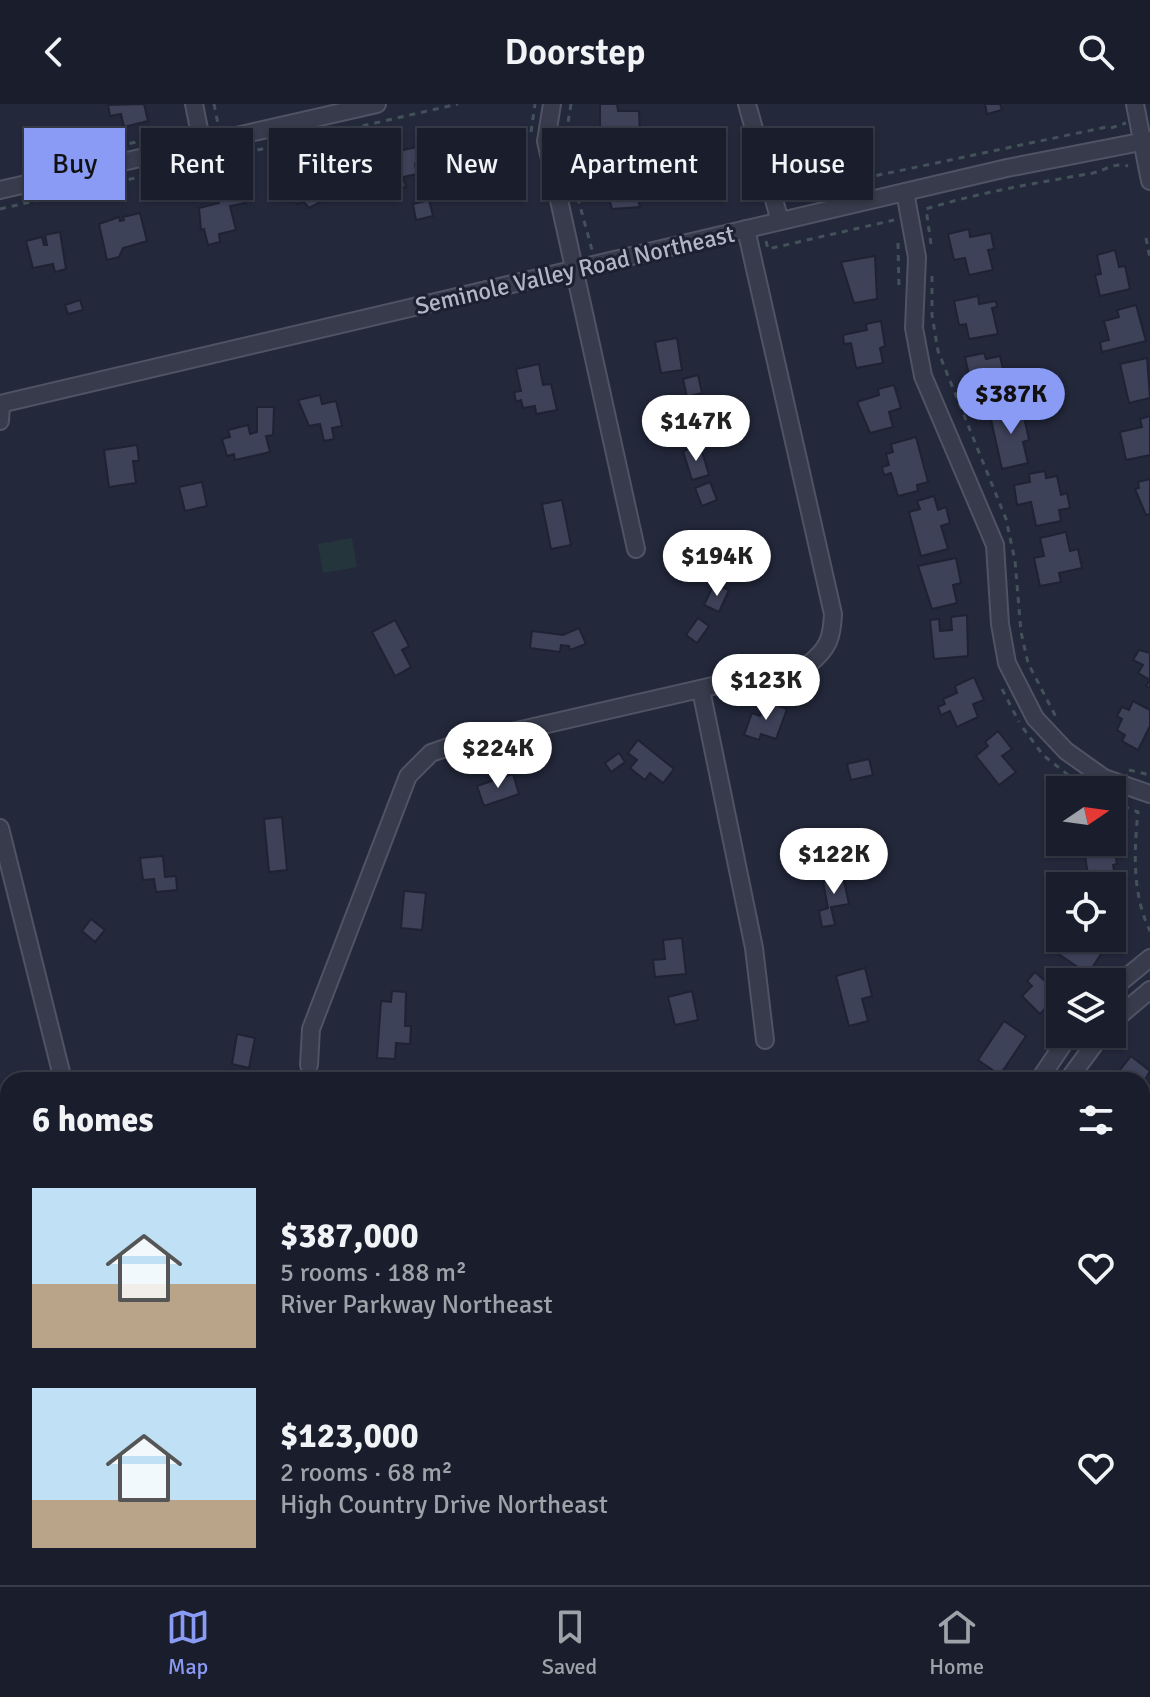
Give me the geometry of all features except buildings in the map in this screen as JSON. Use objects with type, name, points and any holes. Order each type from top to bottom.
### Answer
[{"type":"street","points":[[194,104],[199,128]]},
{"type":"street","points":[[253,132],[377,104]]},
{"type":"street","points":[[552,104],[546,141],[636,549]]},
{"type":"street","points":[[747,104],[778,213]]},
{"type":"street","points":[[1135,104],[1146,141],[1150,181]]},
{"type":"street","name":"Seminole Valley Road Northeast","points":[[0,404],[577,271],[746,229],[778,213],[905,192],[1146,141]]},
{"type":"street","points":[[0,190],[141,158]]},
{"type":"street","points":[[905,192],[917,257],[914,328],[923,376],[995,545],[1000,624],[1007,663],[1035,718],[1066,751],[1104,778],[1150,794]]},
{"type":"street","points":[[309,1065],[311,1029],[408,776],[417,764],[451,746],[809,664],[825,650],[832,633],[833,614],[746,229]]},
{"type":"street","points":[[0,404],[0,421]]},
{"type":"street","points":[[701,690],[754,948],[765,1040]]},
{"type":"street","points":[[0,828],[61,1072]]},
{"type":"street","points":[[1126,978],[1150,958]]},
{"type":"street","points":[[1126,1010],[1150,990]]},
{"type":"street","points":[[1044,1072],[1061,1048]]},
{"type":"street","points":[[1076,1072],[1099,1048]]},
{"type":"path","points":[[214,104],[218,125]]},
{"type":"path","points":[[0,209],[458,104]]},
{"type":"path","points":[[571,104],[564,147],[592,251],[589,251]]},
{"type":"path","points":[[125,144],[184,131],[182,117]]},
{"type":"path","points":[[778,213],[827,186],[1126,123]]},
{"type":"path","points":[[1111,126],[1112,134]]},
{"type":"path","points":[[932,253],[926,209],[1012,187],[1099,172],[1118,163],[1128,166]]},
{"type":"path","points":[[766,241],[768,249],[894,217],[900,255],[899,297]]},
{"type":"path","points":[[1146,238],[1150,258]]},
{"type":"path","points":[[932,265],[932,315],[941,362],[1011,537],[1021,632],[1028,663],[1042,693],[1063,725]]},
{"type":"path","points":[[998,680],[1010,708],[1036,746],[1071,776]]},
{"type":"path","points":[[1123,768],[1150,775]]},
{"type":"path","points":[[1126,807],[1138,812],[1134,852],[1139,894],[1150,931]]},
{"type":"path","points":[[1126,1028],[1140,1019]]},
{"type":"shaded area","points":[[352,538],[357,567],[323,573],[318,544]]}]
